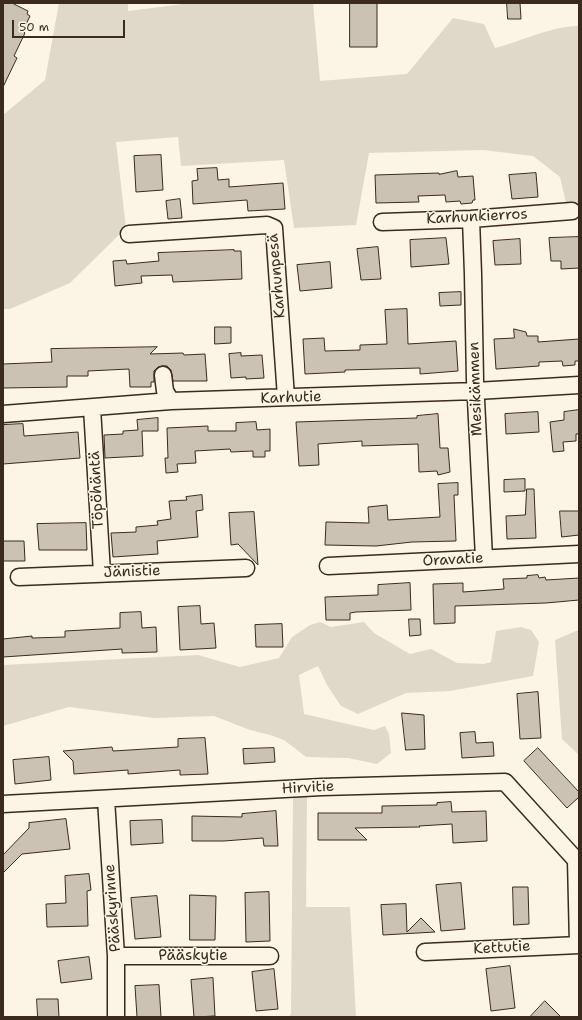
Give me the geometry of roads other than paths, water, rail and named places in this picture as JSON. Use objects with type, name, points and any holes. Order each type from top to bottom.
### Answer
[{"type":"street","name":"Karhunkierros","points":[[382,222],[471,219],[572,211]]},
{"type":"street","name":"Mesikämmen","points":[[471,219],[476,392],[484,558]]},
{"type":"street","name":"Karhunpesä","points":[[129,234],[267,225],[274,228],[286,397]]},
{"type":"street","points":[[163,375],[165,391],[171,401]]},
{"type":"street","name":"Karhutie","points":[[3,414],[171,401],[476,392],[579,385]]},
{"type":"street","name":"Töpöhäntä","points":[[92,408],[102,573]]},
{"type":"street","name":"Oravatie","points":[[328,566],[579,554]]},
{"type":"street","name":"Jänistie","points":[[19,577],[246,568]]},
{"type":"street","name":"Hirvitie","points":[[3,804],[322,787],[505,782],[577,860]]},
{"type":"street","name":"Pääskyrinne","points":[[106,799],[116,956],[116,1017]]},
{"type":"street","points":[[577,860],[579,945]]},
{"type":"street","name":"Kettutie","points":[[425,952],[579,945]]},
{"type":"street","name":"Pääskytie","points":[[116,956],[270,956]]}]
